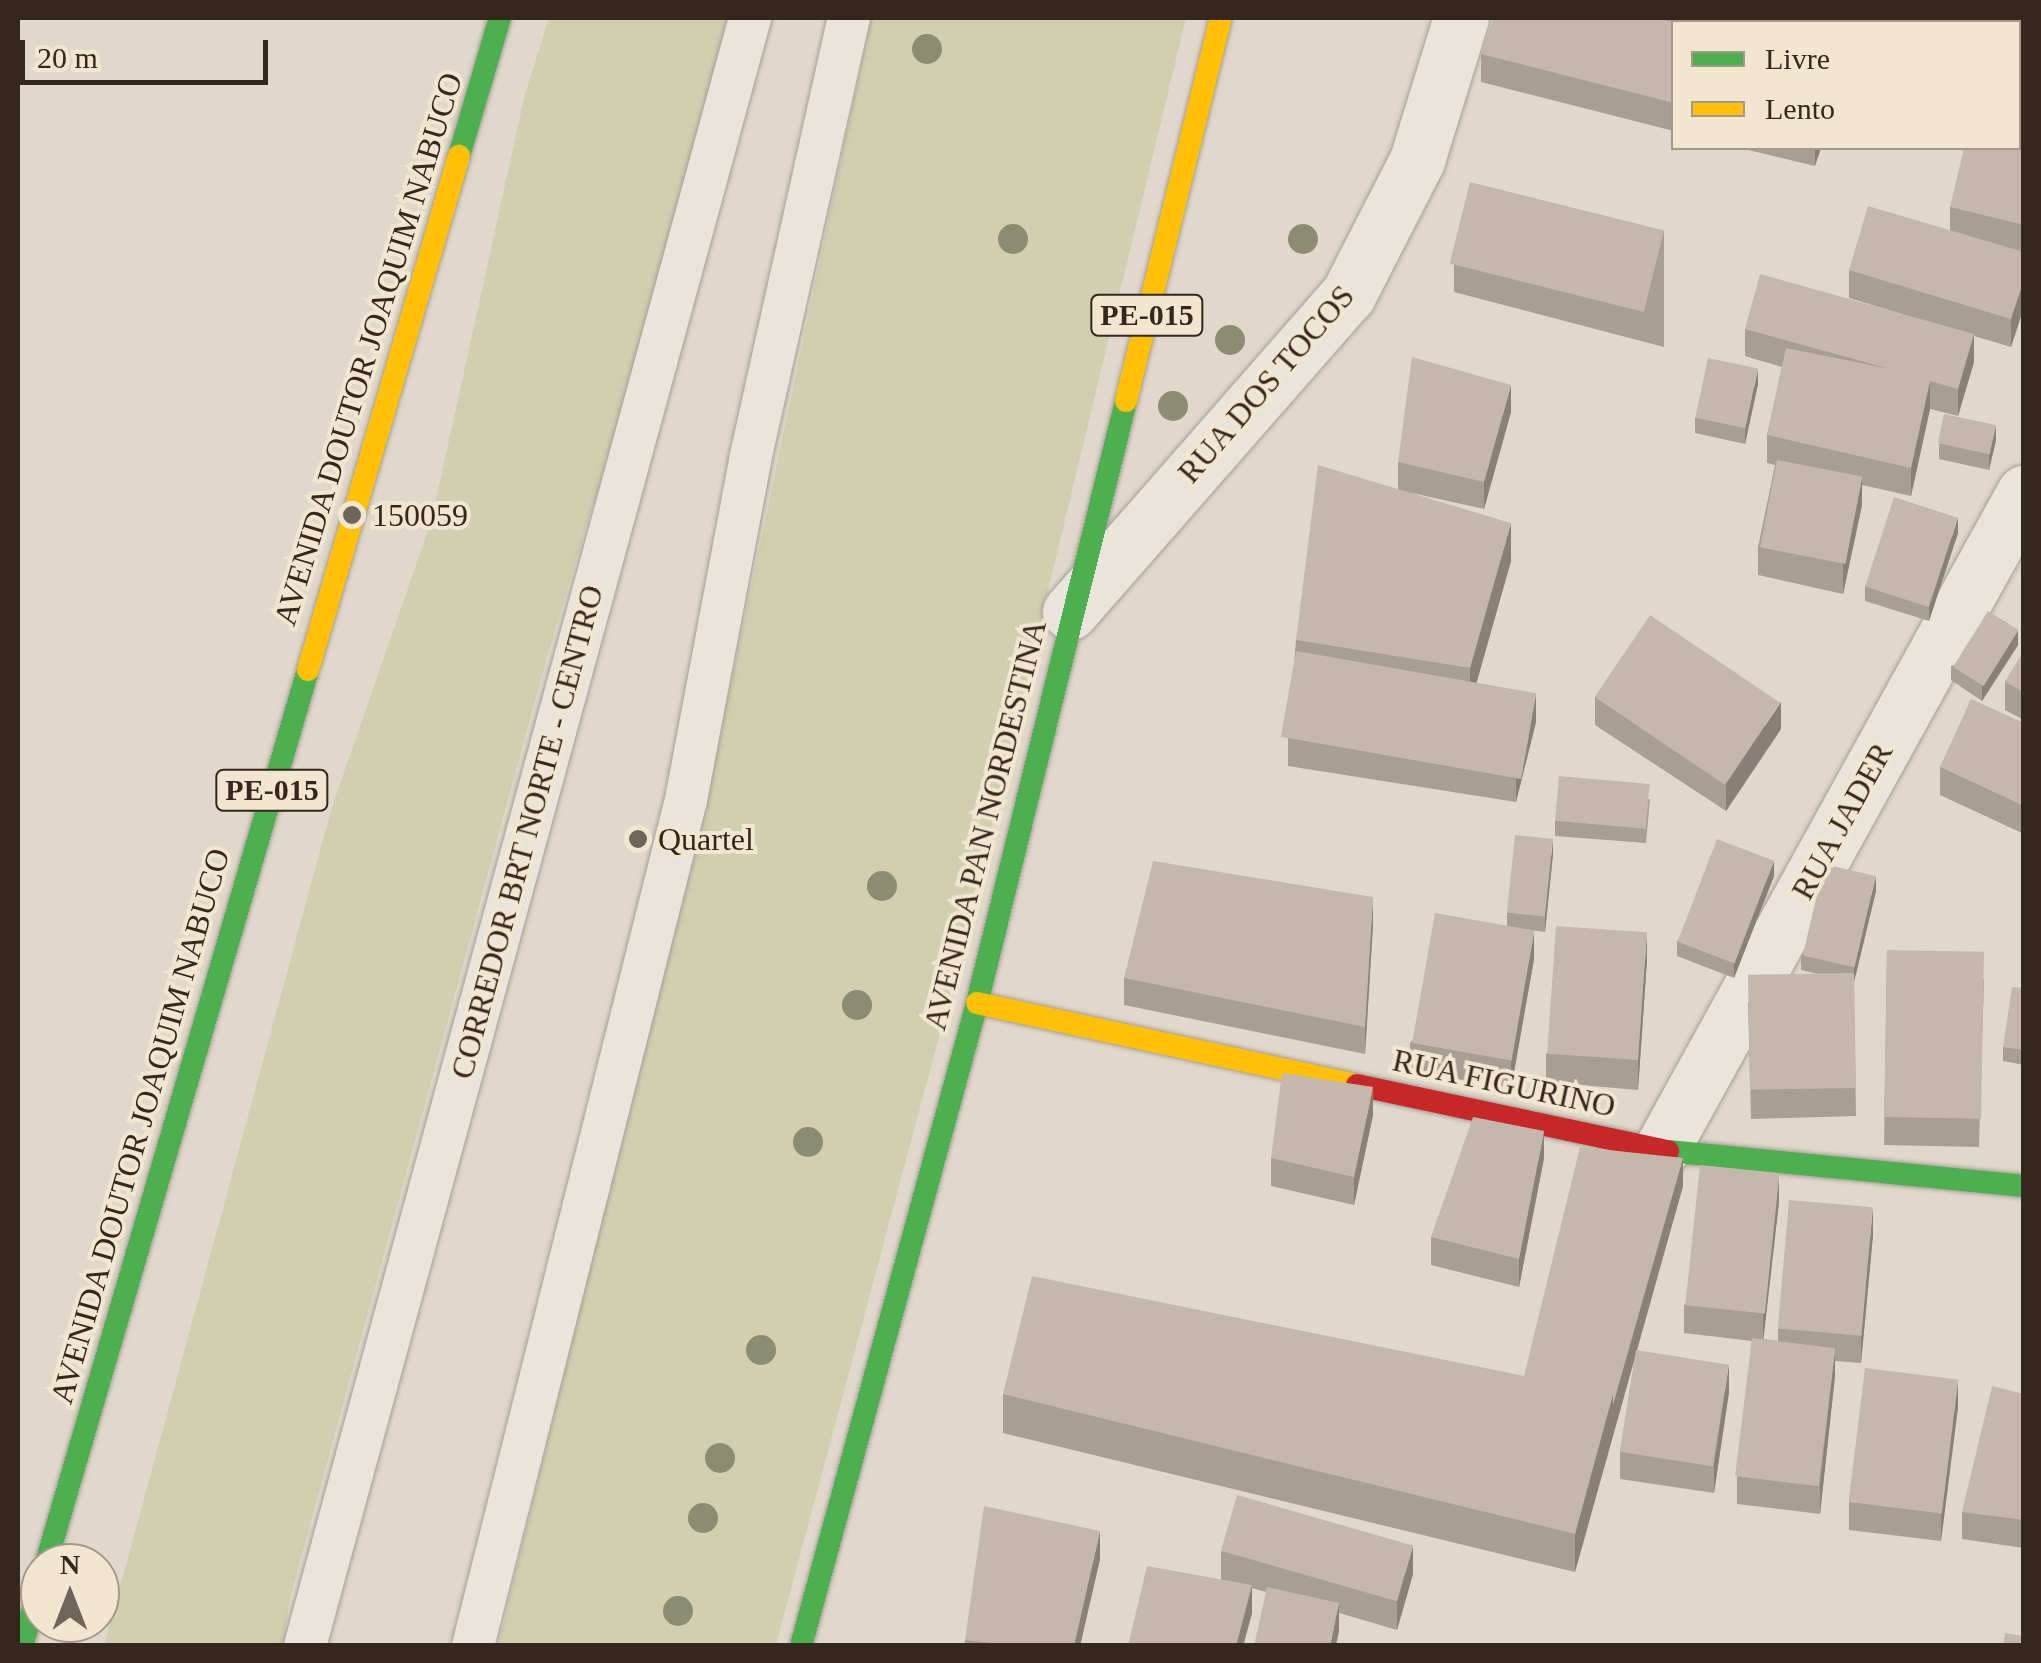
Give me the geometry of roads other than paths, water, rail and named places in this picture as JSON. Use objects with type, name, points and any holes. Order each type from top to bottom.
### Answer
[{"type":"main road","name":"AVENIDA DOUTOR JOAQUIM NABUCO","points":[[52,1543],[500,18]]},
{"type":"main road","name":"AVENIDA PAN NORDESTINA","points":[[801,1646],[977,1002],[1070,612],[1221,18]]},
{"type":"main road","name":"RUA FIGURINO","points":[[977,1002],[1661,1150],[2024,1186]]},
{"type":"street","name":"RUA DOS TOCOS","points":[[1070,612],[1348,295],[1417,160],[1461,18]]},
{"type":"street","name":"RUA JADER","points":[[1661,1150],[2024,493]]},
{"type":"lane","name":"CORREDOR BRT NORTE - CENTRO","points":[[305,1646],[750,18]]},
{"type":"lane","points":[[473,1646],[686,800],[750,460],[850,18]]},
{"type":"place","name":"150059","points":[[352,515]]},
{"type":"place","name":"Quartel","points":[[638,839]]}]
